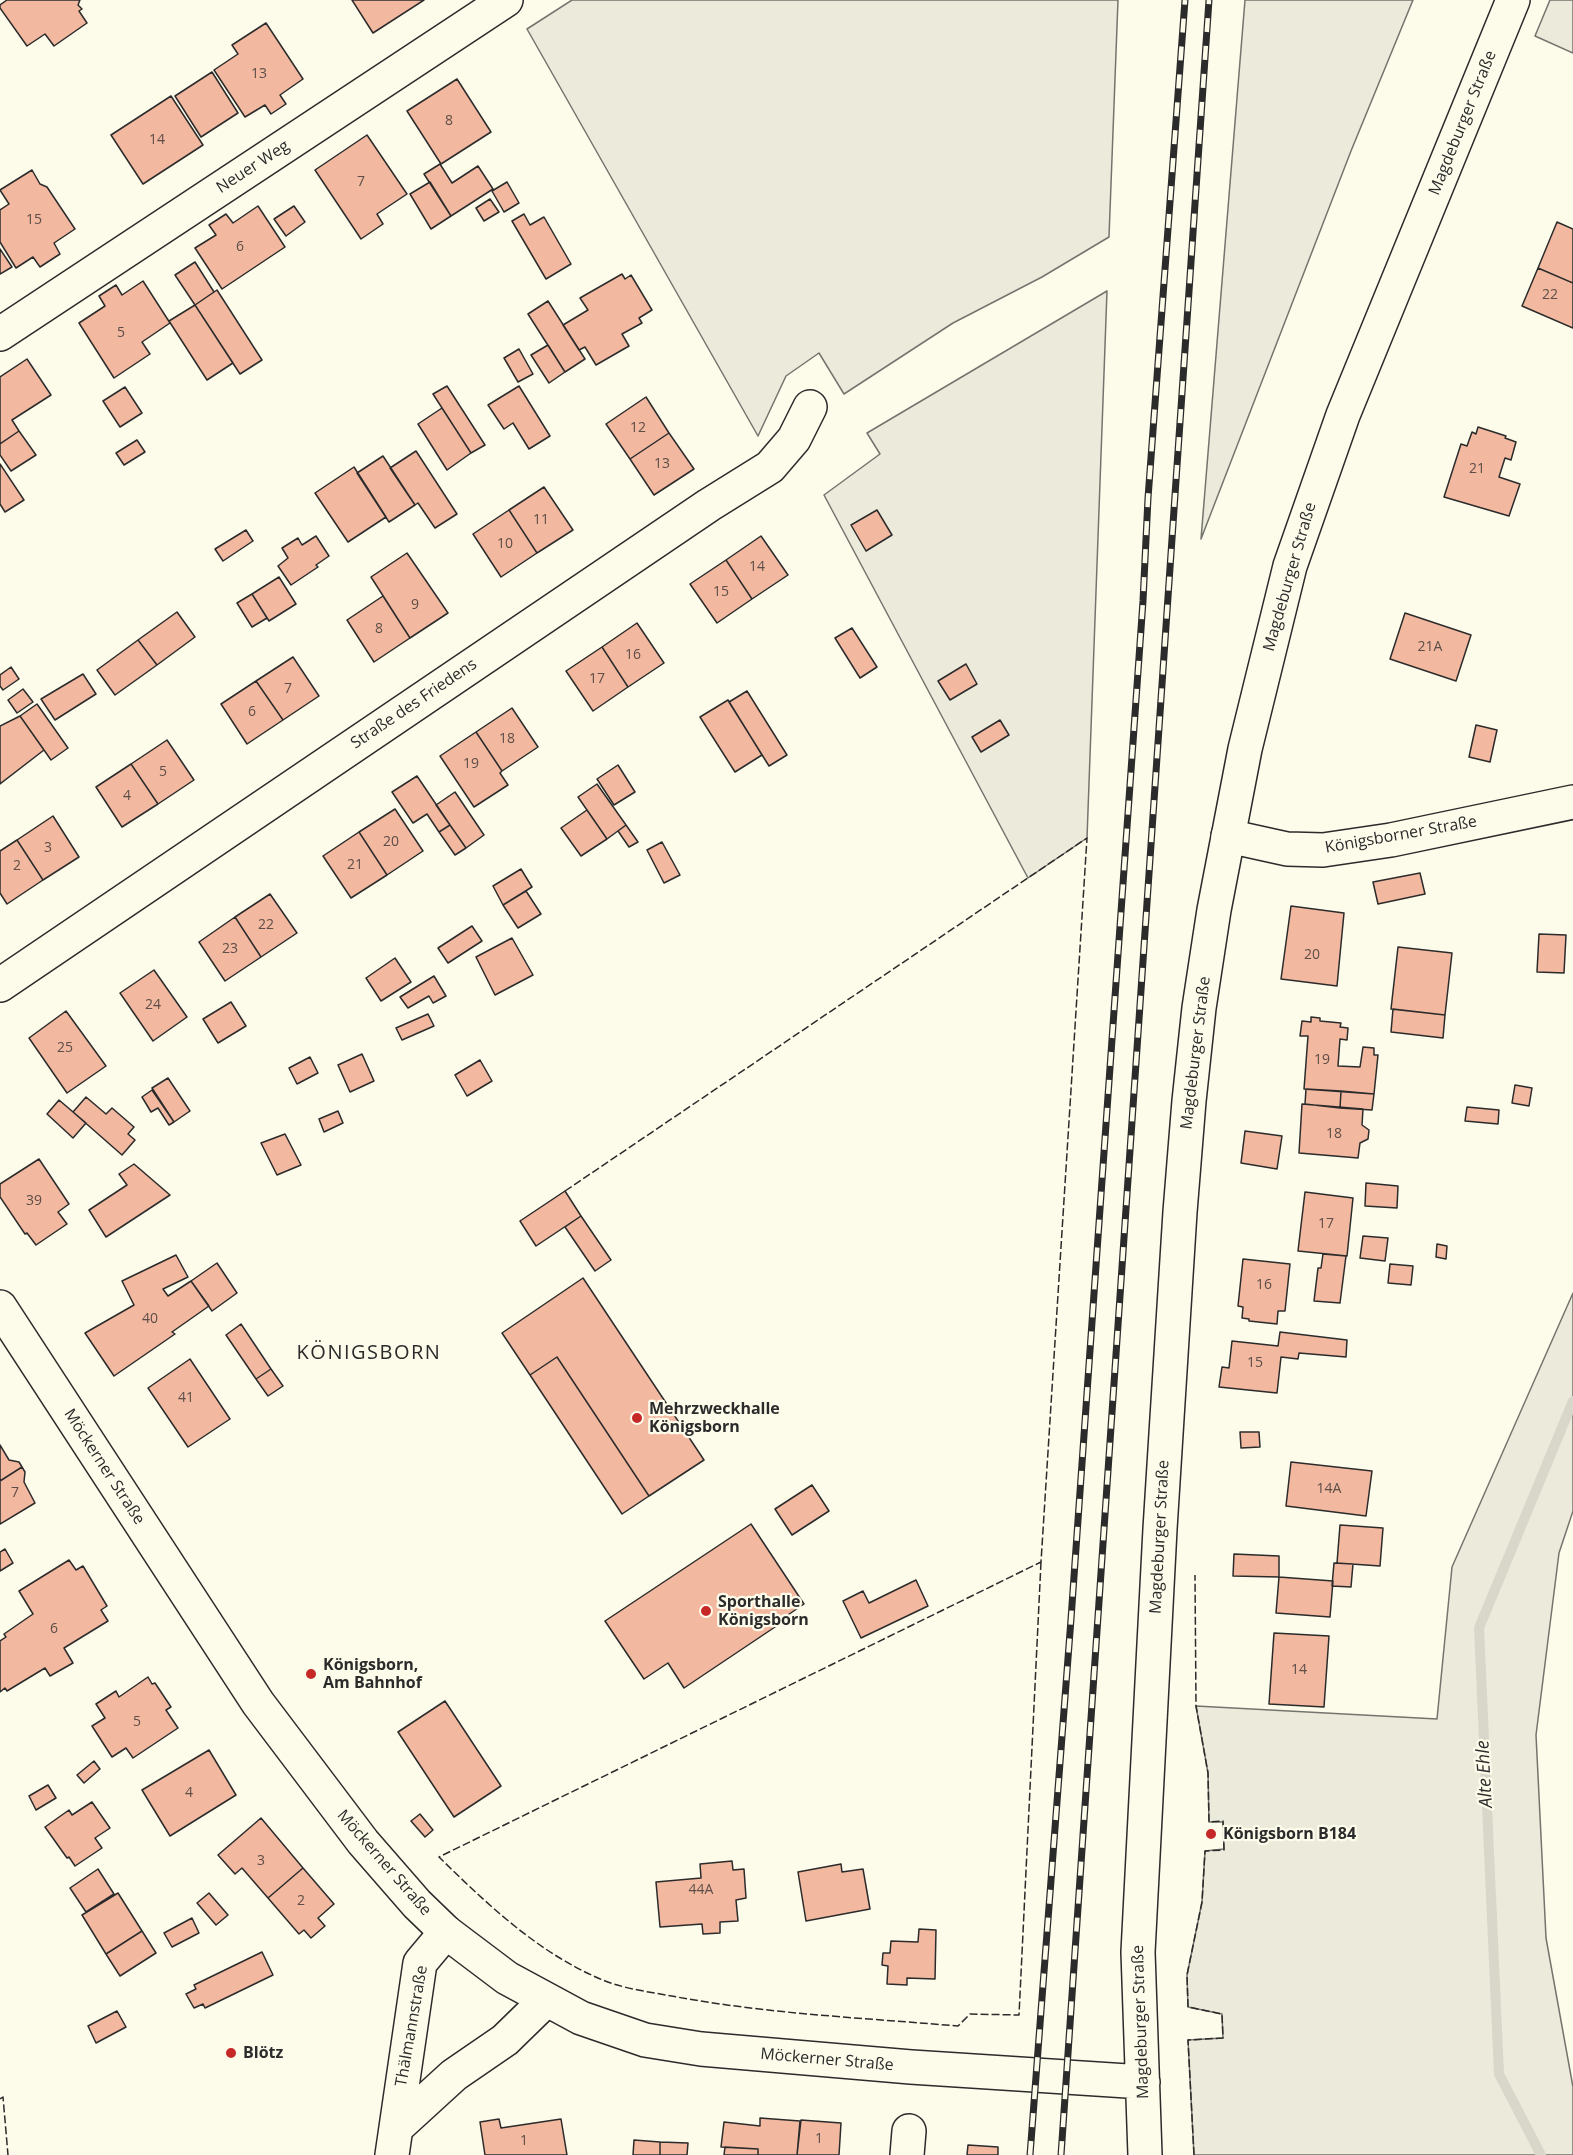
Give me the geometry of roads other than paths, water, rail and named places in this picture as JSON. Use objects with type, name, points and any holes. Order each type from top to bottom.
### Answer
[{"type":"main road","name":"Neuer Weg","points":[[0,334],[506,0]]},
{"type":"main road","name":"Magdeburger Straße","points":[[1145,2155],[1137,1975],[1160,1528],[1180,1212],[1199,1008],[1228,836],[1245,749],[1290,566],[1343,415],[1513,0]]},
{"type":"main road","name":"Straße des Friedens","points":[[0,985],[709,505],[770,467],[794,439],[810,407]]},
{"type":"main road","name":"Königsborner Straße","points":[[1228,836],[1287,849],[1323,850],[1391,840],[1573,802]]},
{"type":"main road","name":"Möckerner Straße","points":[[0,1307],[258,1703],[303,1765],[369,1850],[417,1904],[446,1932],[507,1978],[581,2018],[645,2040],[701,2049],[911,2067],[1143,2082]]},
{"type":"main road","name":"Thälmannstraße","points":[[394,2142],[420,1963],[446,1932]]},
{"type":"main road","name":"Thälmannstraße","points":[[394,2142],[454,2075],[505,2040],[546,2000]]},
{"type":"waterway","name":"Alte Ehle","points":[[1541,2155],[1499,2074],[1479,1628],[1573,1401]]},
{"type":"railway","points":[[1030,2155],[1071,1619],[1143,601],[1148,498],[1185,0]]},
{"type":"railway","points":[[1061,2155],[1209,0]]},
{"type":"place","name":"Mehrzweckhalle Königsborn","points":[[637,1418]]},
{"type":"place","name":"Sporthalle Königsborn","points":[[706,1611]]},
{"type":"place","name":"Königsborn, Am Bahnhof","points":[[311,1674]]},
{"type":"place","name":"Königsborn B184","points":[[1211,1834]]},
{"type":"place","name":"Blötz","points":[[231,2053]]},
{"type":"district","name":"KÖNIGSBORN","points":[[369,1353]]}]
